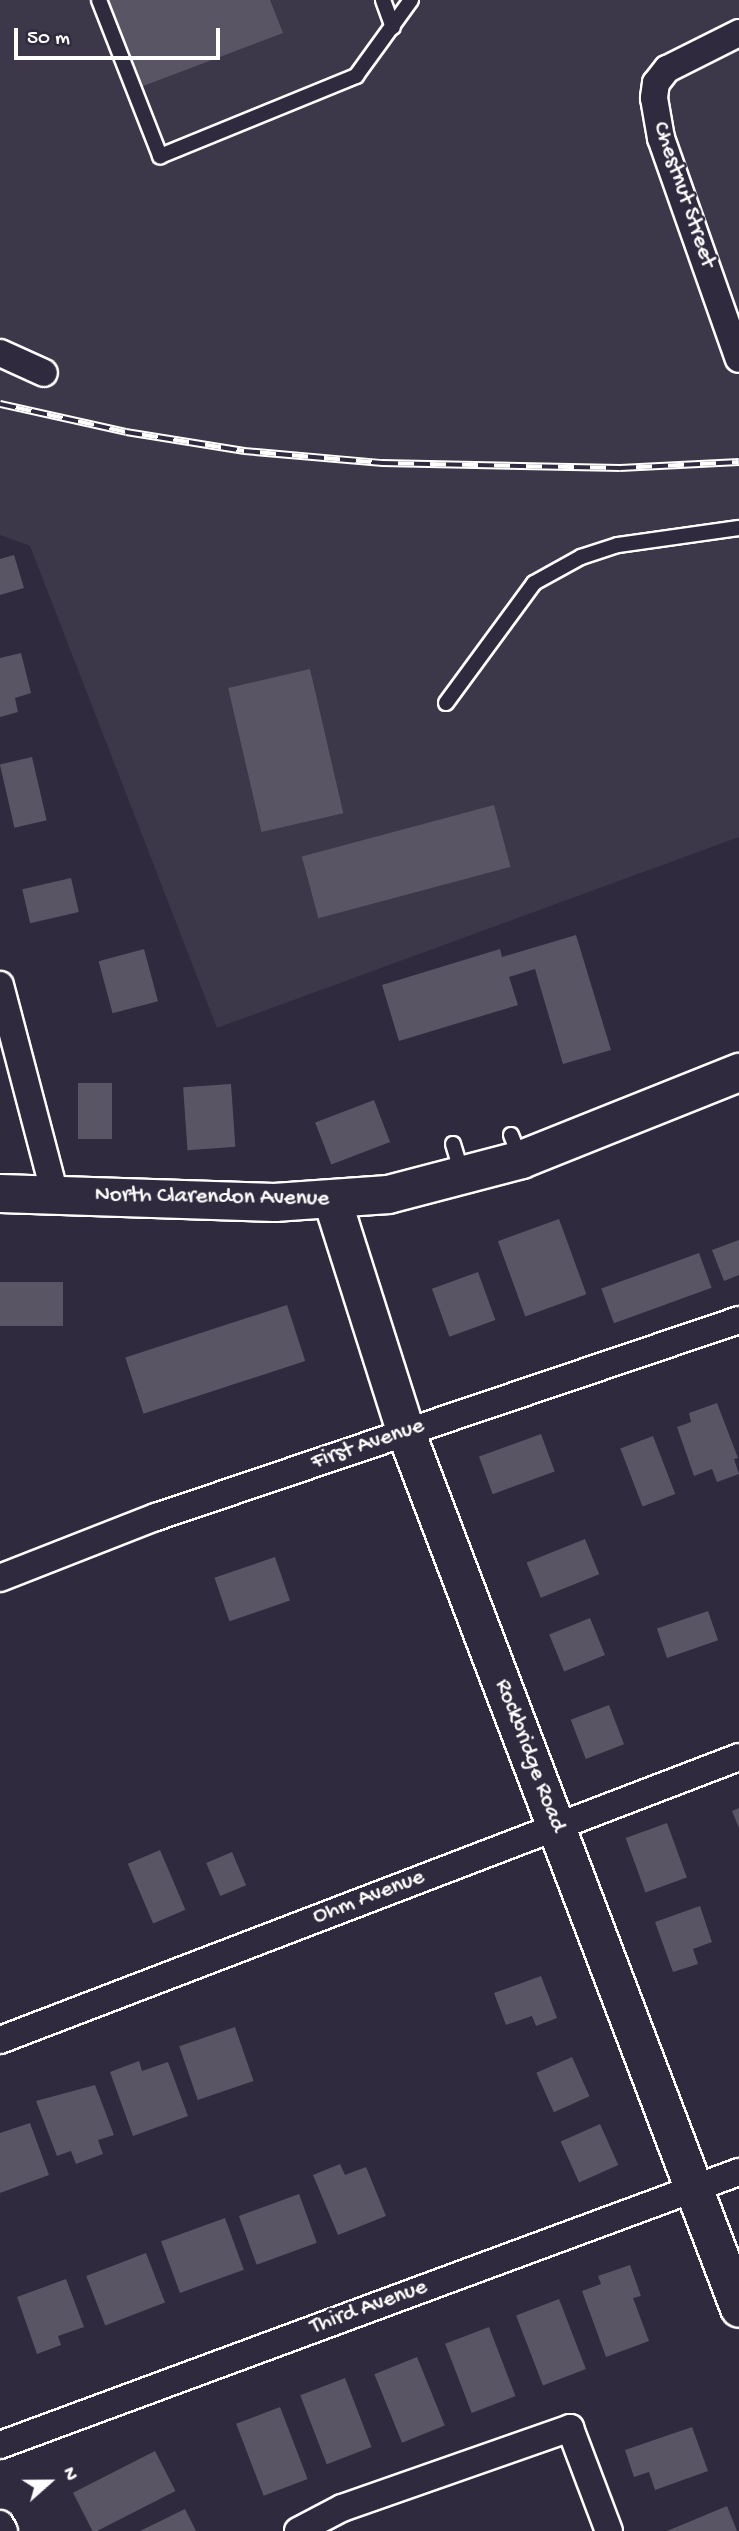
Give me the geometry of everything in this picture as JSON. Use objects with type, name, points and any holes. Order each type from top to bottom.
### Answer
[{"type":"street","name":"Chestnut Street","points":[[739,33],[667,69],[656,83],[654,98],[661,138],[739,359]]},
{"type":"street","points":[[0,353],[44,373]]},
{"type":"street","points":[[0,985],[55,1195]]},
{"type":"street","name":"North Clarendon Avenue","points":[[0,1193],[55,1195],[132,1208],[332,1200],[388,1194],[458,1161],[516,1147],[739,1072]]},
{"type":"street","name":"Rockbridge Road","points":[[332,1200],[346,1265],[406,1433],[691,2190],[739,2308]]},
{"type":"street","name":"First Avenue","points":[[0,1578],[156,1517],[739,1320]]},
{"type":"street","name":"Ohm Avenue","points":[[0,2040],[739,1757]]},
{"type":"street","name":"Third Avenue","points":[[0,2445],[739,2172]]},
{"type":"street","points":[[298,2531],[342,2508],[570,2428],[609,2531]]},
{"type":"street","points":[[0,2524],[4,2531]]},
{"type":"lane","points":[[99,0],[160,156],[356,76],[411,0]]},
{"type":"lane","points":[[383,0],[393,27]]},
{"type":"lane","points":[[446,703],[534,583],[581,557],[618,545],[739,528]]},
{"type":"shaded area","points":[[0,0],[739,0],[739,837],[217,1028],[30,546],[0,535]]},
{"type":"building","points":[[103,0],[270,0],[283,33],[138,88]]},
{"type":"building","points":[[14,555],[24,588],[0,595],[0,559]]},
{"type":"building","points":[[21,653],[31,693],[15,698],[18,712],[0,717],[0,658]]},
{"type":"building","points":[[310,669],[343,813],[261,832],[228,688]]},
{"type":"building","points":[[32,757],[47,820],[14,828],[0,764]]},
{"type":"building","points":[[494,805],[511,867],[318,918],[302,857]]},
{"type":"building","points":[[71,878],[79,912],[30,923],[22,889]]},
{"type":"building","points":[[576,935],[611,1050],[563,1064],[535,969],[509,977],[518,1005],[399,1041],[382,985],[500,949],[502,957]]},
{"type":"building","points":[[144,949],[158,1001],[113,1013],[99,961]]},
{"type":"building","points":[[78,1083],[112,1083],[112,1139],[78,1139]]},
{"type":"building","points":[[231,1084],[235,1147],[188,1150],[183,1087]]},
{"type":"building","points":[[374,1100],[390,1142],[331,1165],[315,1123]]},
{"type":"building","points":[[559,1219],[586,1294],[525,1316],[498,1241]]},
{"type":"building","points":[[739,1240],[739,1275],[724,1281],[712,1250]]},
{"type":"building","points":[[699,1253],[712,1288],[614,1323],[601,1289]]},
{"type":"building","points":[[478,1272],[495,1320],[449,1337],[432,1289]]},
{"type":"building","points":[[0,1282],[63,1282],[63,1326],[0,1326]]},
{"type":"building","points":[[287,1305],[305,1361],[144,1414],[125,1358]]},
{"type":"building","points":[[717,1403],[738,1458],[734,1459],[739,1474],[717,1482],[712,1469],[694,1476],[677,1427],[691,1422],[689,1413]]},
{"type":"building","points":[[541,1434],[555,1472],[493,1494],[479,1457]]},
{"type":"building","points":[[653,1436],[675,1494],[643,1506],[620,1449]]},
{"type":"building","points":[[585,1539],[599,1574],[541,1598],[527,1563]]},
{"type":"building","points":[[275,1557],[290,1600],[229,1621],[214,1578]]},
{"type":"building","points":[[708,1611],[718,1640],[667,1658],[657,1629]]},
{"type":"building","points":[[590,1618],[605,1655],[564,1672],[549,1634]]},
{"type":"building","points":[[609,1705],[624,1744],[586,1759],[571,1720]]},
{"type":"building","points":[[739,1808],[739,1828],[732,1811]]},
{"type":"building","points":[[667,1823],[687,1878],[645,1893],[626,1838]]},
{"type":"building","points":[[160,1850],[185,1910],[153,1924],[128,1864]]},
{"type":"building","points":[[232,1852],[246,1885],[220,1896],[206,1863]]},
{"type":"building","points":[[700,1906],[712,1942],[693,1949],[698,1964],[673,1972],[655,1922]]},
{"type":"building","points":[[541,1976],[557,2018],[536,2026],[532,2016],[506,2025],[494,1993]]},
{"type":"building","points":[[235,2027],[254,2081],[198,2100],[179,2046]]},
{"type":"building","points":[[572,2057],[589,2096],[554,2112],[536,2073]]},
{"type":"building","points":[[139,2061],[142,2071],[168,2062],[188,2116],[133,2136],[110,2072]]},
{"type":"building","points":[[95,2085],[114,2135],[98,2140],[103,2154],[76,2164],[71,2151],[57,2156],[36,2101]]},
{"type":"building","points":[[30,2123],[49,2175],[0,2193],[0,2133]]},
{"type":"building","points":[[600,2124],[618,2165],[579,2183],[561,2141]]},
{"type":"building","points":[[340,2164],[345,2175],[366,2167],[386,2216],[338,2235],[313,2175]]},
{"type":"building","points":[[299,2194],[317,2243],[257,2265],[239,2216]]},
{"type":"building","points":[[225,2218],[244,2270],[180,2293],[161,2241]]},
{"type":"building","points":[[146,2253],[165,2302],[105,2325],[86,2276]]},
{"type":"building","points":[[630,2265],[641,2296],[633,2298],[649,2341],[606,2357],[582,2291],[601,2284],[598,2276]]},
{"type":"building","points":[[66,2279],[84,2327],[58,2336],[61,2345],[37,2354],[17,2297]]},
{"type":"building","points":[[559,2299],[586,2369],[543,2386],[516,2315]]},
{"type":"building","points":[[489,2327],[516,2396],[472,2413],[445,2344]]},
{"type":"building","points":[[417,2357],[445,2426],[402,2443],[374,2374]]},
{"type":"building","points":[[345,2378],[372,2447],[327,2464],[300,2395]]},
{"type":"building","points":[[280,2407],[308,2479],[264,2496],[236,2424]]},
{"type":"building","points":[[692,2427],[708,2471],[655,2490],[649,2472],[634,2477],[625,2450]]},
{"type":"building","points":[[155,2451],[175,2491],[97,2531],[93,2531],[73,2493]]},
{"type":"building","points":[[727,2506],[737,2531],[667,2531]]},
{"type":"building","points":[[185,2509],[196,2531],[140,2531]]},
{"type":"railway","points":[[0,404],[126,432],[244,451],[382,463],[620,468],[739,462]]}]
